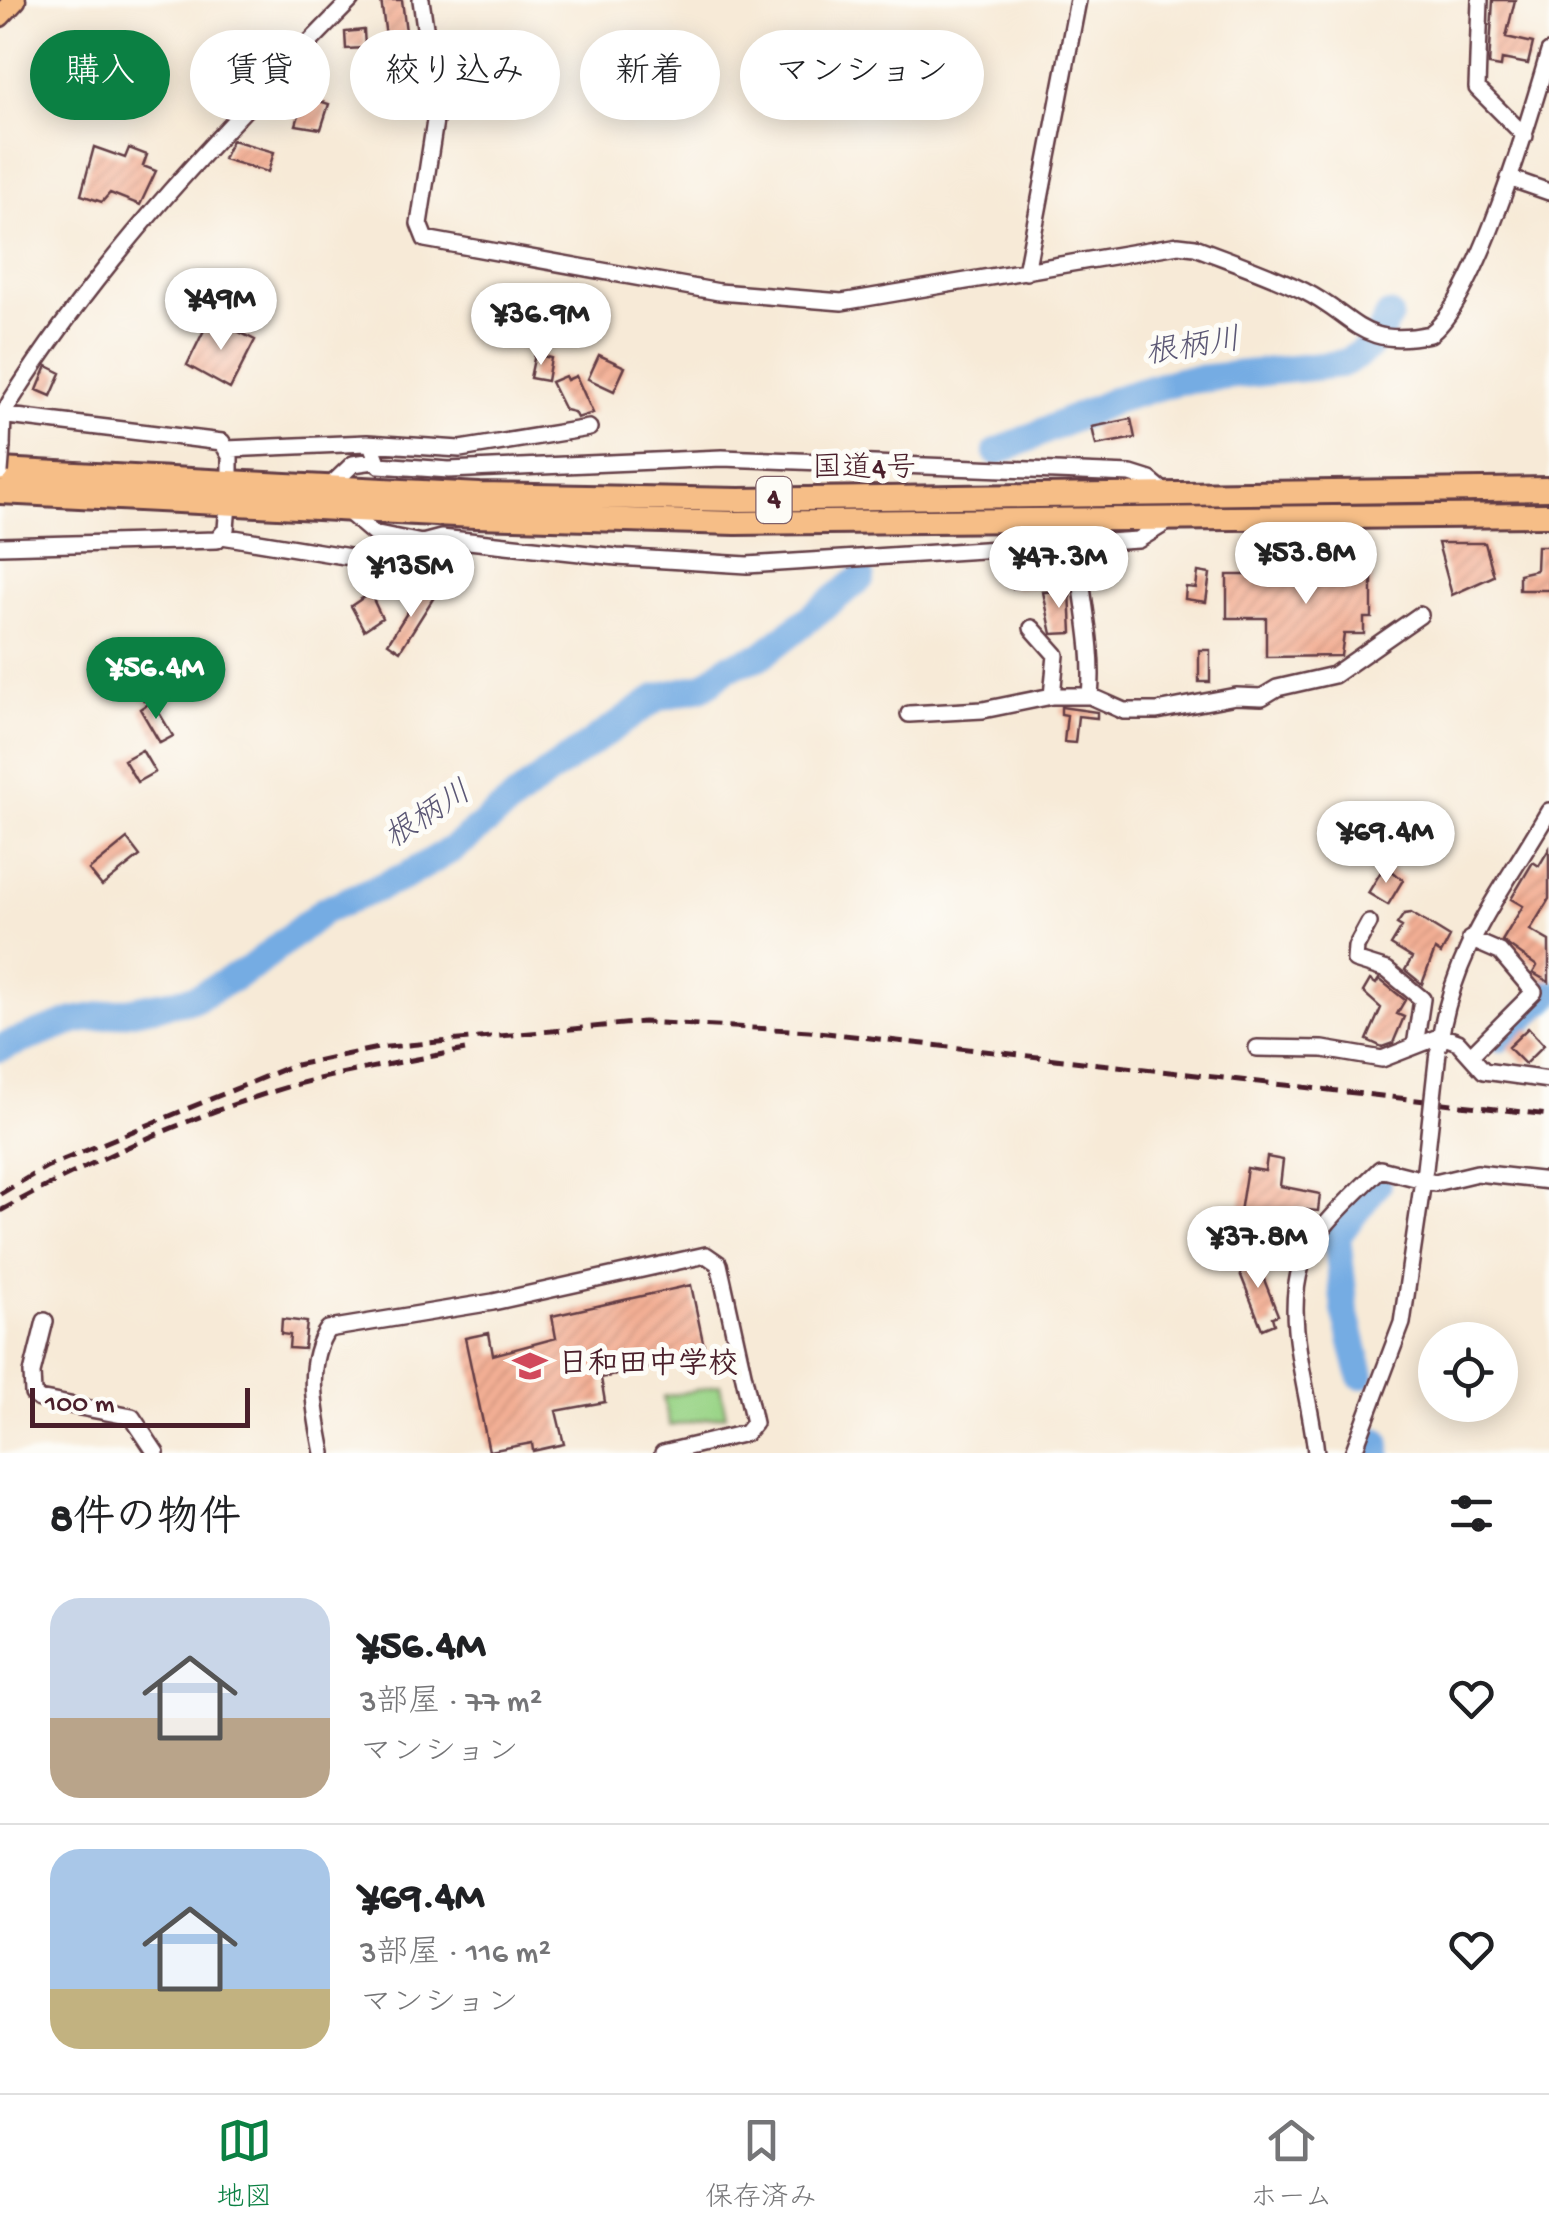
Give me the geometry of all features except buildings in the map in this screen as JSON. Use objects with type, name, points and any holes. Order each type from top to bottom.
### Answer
[{"type":"highway","name":"国道4号","points":[[1,463],[346,510],[736,523],[1171,508],[1549,489]]},
{"type":"highway","name":"国道4号","points":[[0,492],[229,492],[330,487],[739,500],[1549,515]]},
{"type":"main road","points":[[0,16],[15,0]]},
{"type":"street","points":[[1,463],[2,415],[62,324],[144,220],[351,0]]},
{"type":"street","points":[[421,0],[438,108],[420,224],[425,239],[719,292],[804,302],[860,301],[1160,246],[1195,248],[1303,291],[1362,332],[1422,336],[1448,318],[1525,136],[1549,52]]},
{"type":"street","points":[[1026,272],[1078,0]]},
{"type":"street","points":[[1480,0],[1477,88],[1525,136]]},
{"type":"street","points":[[1509,178],[1549,192]]},
{"type":"street","points":[[2,415],[215,440],[226,449],[373,452],[460,448],[590,428]]},
{"type":"street","points":[[222,536],[229,492],[226,449]]},
{"type":"street","points":[[330,487],[353,464],[373,452]]},
{"type":"street","points":[[346,510],[373,533],[422,543],[440,538],[684,563],[779,565],[1138,540],[1171,508],[1150,480],[1131,474],[722,458],[448,470],[379,465],[373,452]]},
{"type":"street","points":[[0,546],[208,541],[222,536],[356,558],[405,560],[413,557],[422,543]]},
{"type":"street","points":[[1077,542],[1083,618],[1093,667],[1090,696]]},
{"type":"street","points":[[909,714],[982,710],[1052,696],[1090,696],[1124,712],[1156,711],[1236,696],[1262,697],[1277,688],[1334,675],[1420,615]]},
{"type":"street","points":[[1032,628],[1056,655],[1052,696]]},
{"type":"street","points":[[1353,1453],[1402,1323],[1440,1044],[1456,970],[1470,939],[1549,812]]},
{"type":"street","points":[[1369,924],[1356,947],[1354,960],[1386,970],[1422,998],[1415,1046]]},
{"type":"street","points":[[1470,939],[1500,952],[1534,992],[1470,1055]]},
{"type":"street","points":[[1257,1048],[1323,1049],[1382,1059],[1415,1046],[1458,1042],[1484,1071],[1549,1080]]},
{"type":"street","points":[[1316,1453],[1296,1312],[1301,1266],[1310,1247],[1380,1169],[1424,1174],[1449,1182],[1477,1173],[1549,1182]]},
{"type":"street","points":[[323,1453],[313,1400],[317,1352],[328,1329],[493,1302],[706,1255],[719,1264],[754,1423],[746,1433],[663,1453]]},
{"type":"street","points":[[46,1322],[32,1373],[33,1394],[39,1399],[132,1416],[156,1453]]},
{"type":"green space","points":[[720,1385],[726,1415],[670,1426],[663,1397]]},
{"type":"waterway","name":"根柄川","points":[[997,452],[1117,399],[1178,381],[1340,364],[1370,346],[1389,316]]},
{"type":"waterway","name":"根柄川","points":[[0,1048],[74,1021],[196,998],[251,968],[323,911],[406,876],[454,848],[548,773],[658,697],[705,686],[728,667],[761,656],[861,578]]},
{"type":"waterway","points":[[1501,1038],[1549,994]]},
{"type":"waterway","points":[[1361,1375],[1345,1310],[1337,1236],[1377,1184]]},
{"type":"waterway","points":[[1376,1441],[1378,1453]]},
{"type":"railway","points":[[0,1194],[46,1167],[291,1066],[378,1048],[643,1022],[809,1031],[1549,1115]]},
{"type":"railway","points":[[0,1211],[108,1156],[221,1109],[318,1079],[465,1050]]},
{"type":"place","name":"日和田中学校","points":[[530,1366]]}]
